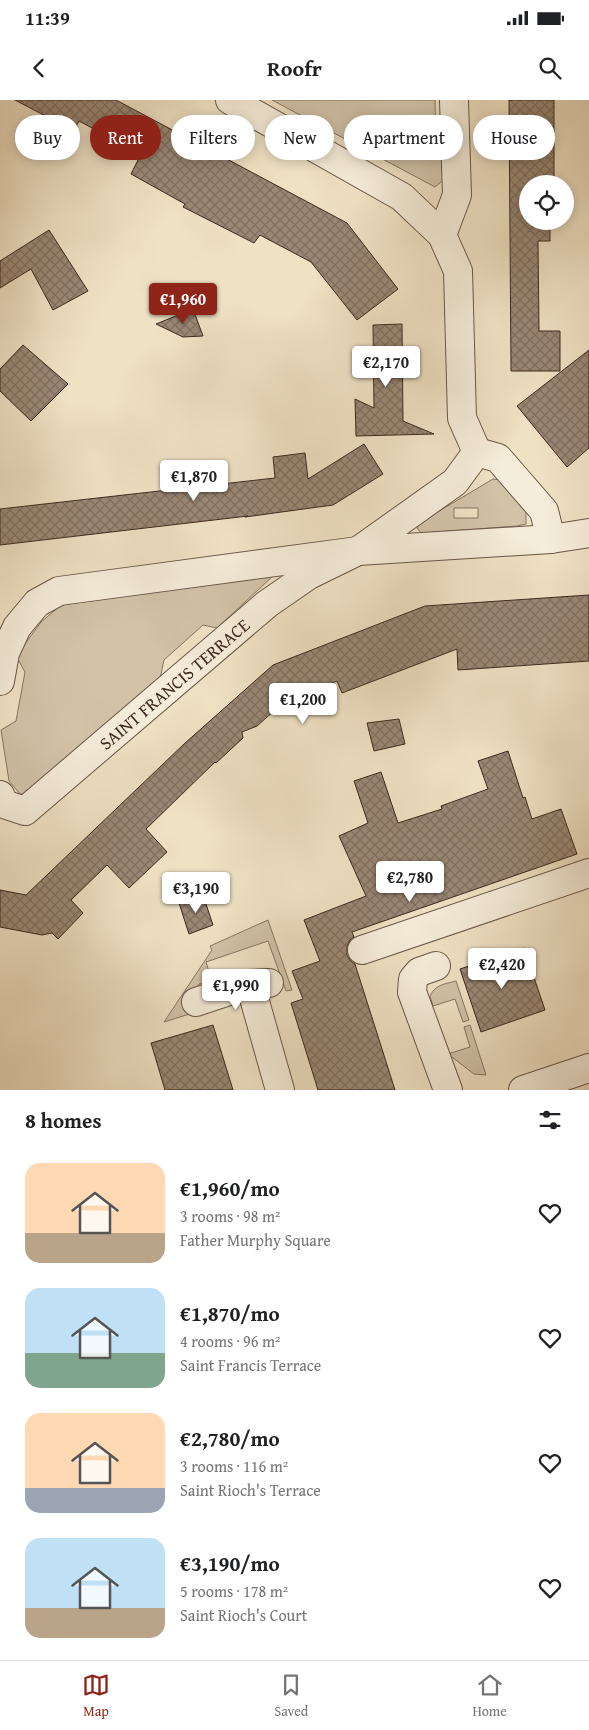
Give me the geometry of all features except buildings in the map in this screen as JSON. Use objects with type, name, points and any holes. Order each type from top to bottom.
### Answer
[{"type":"street","points":[[230,100],[402,197],[442,234],[458,271],[462,418],[477,452]]},
{"type":"street","points":[[442,234],[457,195],[454,100]]},
{"type":"street","points":[[477,452],[498,458],[544,511],[551,538]]},
{"type":"street","points":[[358,551],[455,482],[477,452]]},
{"type":"street","name":"SAINT FRANCIS TERRACE","points":[[0,681],[5,653],[17,627],[37,603],[59,591],[358,551],[551,538],[589,533]]},
{"type":"street","name":"SAINT FRANCIS TERRACE","points":[[0,795],[4,804],[25,811],[267,604],[309,575],[358,551]]},
{"type":"street","points":[[362,950],[589,873]]},
{"type":"street","points":[[436,966],[419,972],[413,979],[412,992],[448,1090]]},
{"type":"street","points":[[196,1002],[260,984],[280,1090]]},
{"type":"street","points":[[523,1090],[589,1068]]},
{"type":"shaded area","points":[[272,100],[435,100],[435,115],[344,115],[344,138],[334,133],[334,115],[300,115]]},
{"type":"shaded area","points":[[384,160],[446,160],[448,176],[435,187]]},
{"type":"shaded area","points":[[493,479],[500,480],[526,511],[526,524],[517,526],[421,533],[417,528],[419,523]],"holes":[[[454,508],[478,508],[478,518],[454,518]]]},
{"type":"shaded area","points":[[273,576],[217,628],[203,625],[164,660],[160,679],[33,795],[20,794],[9,781],[1,730],[16,721],[25,672],[16,656],[41,622],[61,605]]},
{"type":"shaded area","points":[[268,920],[292,990],[286,991],[268,941],[206,962],[212,981],[199,984],[191,996],[196,1012],[164,1022],[212,950],[210,946]]},
{"type":"shaded area","points":[[456,981],[469,1020],[463,1022],[455,999],[433,1006],[430,996],[437,987]]},
{"type":"shaded area","points":[[470,1025],[486,1075],[474,1074],[448,1054],[470,1047],[464,1027]]}]
